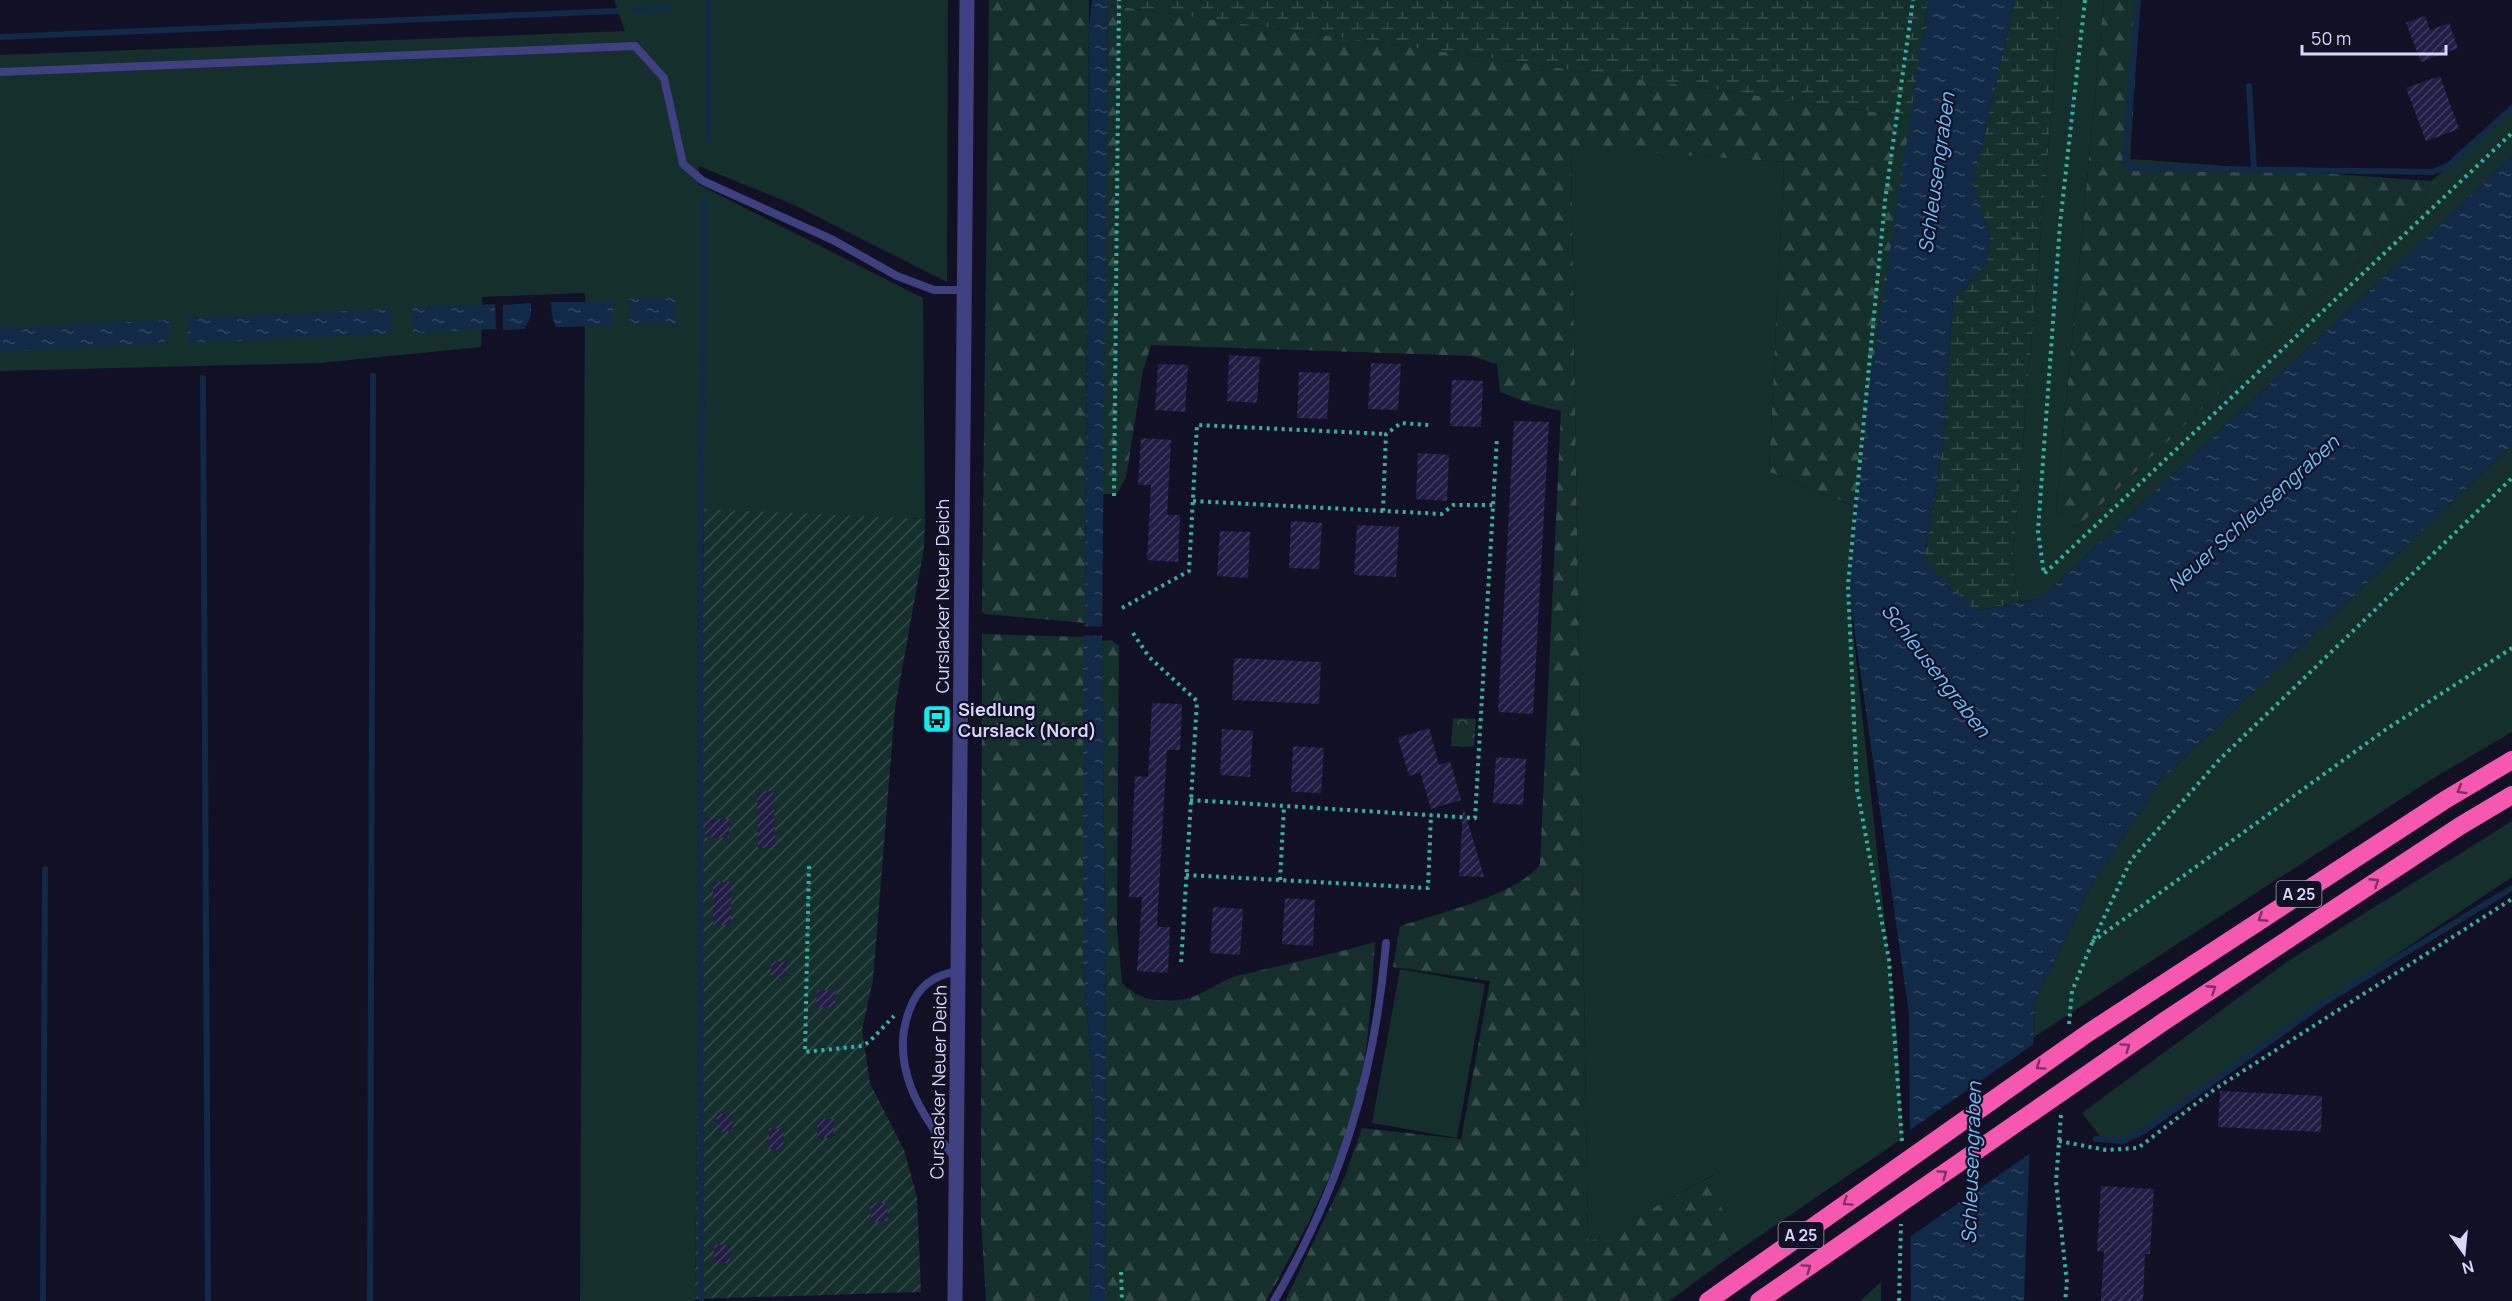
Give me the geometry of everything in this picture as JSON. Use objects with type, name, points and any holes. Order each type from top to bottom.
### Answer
[{"type":"highway","name":"A 25","points":[[1707,1301],[2088,1033],[2445,800],[2512,760]]},
{"type":"highway","name":"A 25","points":[[1759,1301],[1898,1212],[2089,1072],[2460,826],[2512,795]]},
{"type":"street","name":"Curslacker Neuer Deich","points":[[955,1301],[967,0]]},
{"type":"lane","points":[[0,72],[635,46],[664,78],[684,164],[703,181],[833,240],[897,276],[934,290],[964,290]]},
{"type":"lane","points":[[1274,1301],[1311,1233],[1354,1120],[1377,1024],[1386,944]]},
{"type":"lane","points":[[957,1160],[927,1120],[906,1078],[902,1036],[914,996],[933,978],[959,971]]},
{"type":"path","points":[[1114,496],[1119,0]]},
{"type":"path","points":[[1902,1147],[1889,960],[1857,789],[1848,585],[1885,201],[1913,0]]},
{"type":"path","points":[[2085,0],[2059,236],[2038,531],[2044,574],[2512,133]]},
{"type":"path","points":[[1122,608],[1189,571],[1197,425],[1386,434],[1401,423],[1430,425]]},
{"type":"path","points":[[1383,511],[1386,434]]},
{"type":"path","points":[[1190,800],[1475,819],[1497,437]]},
{"type":"path","points":[[2069,1026],[2072,991],[2131,860],[2219,760],[2512,478]]},
{"type":"path","points":[[1193,501],[1442,514],[1453,505],[1493,505]]},
{"type":"path","points":[[1133,633],[1149,657],[1197,701],[1181,966]]},
{"type":"path","points":[[2092,943],[2385,730],[2512,648]]},
{"type":"path","points":[[1280,880],[1284,806]]},
{"type":"path","points":[[1186,875],[1428,888],[1431,816]]},
{"type":"path","points":[[809,866],[805,1052],[862,1046],[869,1042],[914,996]]},
{"type":"path","points":[[2059,1141],[2106,1150],[2138,1148],[2215,1089],[2512,899]]},
{"type":"path","points":[[2062,1107],[2056,1182],[2067,1283],[2066,1301]]},
{"type":"path","points":[[1898,1212],[1899,1301]]},
{"type":"path","points":[[1121,1272],[1122,1301]]},
{"type":"green space","points":[[614,0],[948,0],[947,282],[794,205],[699,166],[698,184],[923,298],[925,519],[704,510],[695,1301],[580,1301],[585,293],[482,297],[481,347],[320,363],[0,371],[0,55],[625,31]]},
{"type":"green space","points":[[989,0],[1089,0],[1085,623],[982,612]]},
{"type":"green space","points":[[1108,0],[1928,0],[1911,117],[1108,5]]},
{"type":"green space","points":[[2015,0],[2061,0],[2012,567],[2020,602],[1975,611],[1924,562],[1943,444],[1953,300],[1987,263],[1990,237],[1973,184]]},
{"type":"green space","points":[[2061,0],[2104,0],[2056,511],[2077,527],[2425,198],[2431,181],[2512,110],[2512,157],[2041,598],[2020,602],[2012,567]]},
{"type":"green space","points":[[2104,0],[2140,0],[2130,159],[2431,181],[2425,198],[2077,527],[2056,511]]},
{"type":"green space","points":[[1108,5],[1911,117],[1865,417],[1855,506],[1769,472],[1784,162],[1571,147],[1588,1243],[1714,1175],[1732,1255],[1669,1301],[1285,1301],[1345,1176],[1362,1128],[1461,1139],[1490,981],[1393,967],[1400,926],[1497,893],[1530,875],[1540,864],[1561,411],[1531,404],[1500,392],[1497,364],[1472,356],[1151,345],[1143,371],[1126,477],[1117,494],[1102,494]]},
{"type":"green space","points":[[1571,146],[1784,162],[1769,472],[1855,506],[1848,585],[1896,1024],[1903,1138],[1732,1255],[1713,1175],[1588,1244]]},
{"type":"green space","points":[[2512,445],[2512,732],[2432,779],[2034,1037],[2035,1000],[2090,888],[2159,782]]},
{"type":"green space","points":[[704,509],[925,519],[924,548],[895,708],[873,980],[862,1030],[870,1083],[904,1150],[917,1197],[921,1292],[695,1299]]},
{"type":"green space","points":[[982,634],[1083,637],[1083,962],[1093,1090],[1090,1301],[986,1301],[981,1220]]},
{"type":"green space","points":[[1111,640],[1119,646],[1117,926],[1122,983],[1134,993],[1147,998],[1186,999],[1233,977],[1375,942],[1367,1044],[1354,1107],[1322,1193],[1266,1301],[1105,1301],[1106,1037],[1102,641]]},
{"type":"green space","points":[[1453,718],[1476,719],[1474,747],[1451,746]]},
{"type":"green space","points":[[2512,821],[2512,877],[2325,1002],[2144,1131],[2123,1141],[2102,1139],[2082,1113],[2288,961]]},
{"type":"green space","points":[[1400,969],[1485,984],[1457,1138],[1372,1123]]},
{"type":"green space","points":[[1881,1282],[1881,1301],[1860,1301]]},
{"type":"water","points":[[1092,0],[1108,0],[1102,641],[1106,1037],[1105,1301],[1090,1301],[1093,1090],[1083,962],[1083,637],[1085,623],[1089,25]]},
{"type":"water","points":[[1928,0],[2015,0],[1973,184],[1990,237],[1987,263],[1953,300],[1943,444],[1924,562],[1976,611],[2041,598],[2512,157],[2512,445],[2159,782],[2090,888],[2035,1000],[2024,1301],[1911,1301],[1909,1014],[1848,585],[1865,417]]},
{"type":"water","points":[[675,298],[676,323],[630,324],[629,299]]},
{"type":"water","points":[[551,302],[613,302],[613,326],[556,327]]},
{"type":"water","points":[[531,303],[531,315],[525,329],[503,330],[503,305]]},
{"type":"water","points":[[495,304],[496,329],[413,333],[412,308]]},
{"type":"water","points":[[391,309],[392,334],[188,343],[187,318]]},
{"type":"water","points":[[169,320],[169,335],[163,344],[0,352],[0,328]]},
{"type":"pier","points":[[1082,626],[1105,627],[1105,636],[1080,635]]},
{"type":"pier","points":[[2037,1042],[2032,1152],[1908,1238],[1907,1132]]},
{"type":"building","points":[[2425,16],[2430,30],[2449,23],[2458,48],[2421,62],[2406,23]]},
{"type":"building","points":[[2440,76],[2459,129],[2426,141],[2406,88]]},
{"type":"building","points":[[1229,355],[1260,357],[1257,403],[1227,401]]},
{"type":"building","points":[[1371,363],[1401,364],[1398,410],[1368,409]]},
{"type":"building","points":[[1158,364],[1188,365],[1185,412],[1155,410]]},
{"type":"building","points":[[1299,372],[1330,373],[1327,419],[1297,418]]},
{"type":"building","points":[[1452,380],[1483,381],[1481,427],[1450,426]]},
{"type":"building","points":[[1514,421],[1549,422],[1533,714],[1498,712]]},
{"type":"building","points":[[1141,438],[1171,440],[1167,515],[1180,515],[1178,562],[1147,560],[1151,485],[1138,485]]},
{"type":"building","points":[[1418,453],[1449,455],[1447,501],[1416,499]]},
{"type":"building","points":[[1291,521],[1322,523],[1319,569],[1289,568]]},
{"type":"building","points":[[1357,525],[1399,527],[1396,577],[1354,575]]},
{"type":"building","points":[[1220,531],[1250,532],[1248,578],[1217,576]]},
{"type":"building","points":[[1234,658],[1321,662],[1319,704],[1232,700]]},
{"type":"building","points":[[1152,703],[1182,704],[1180,750],[1167,750],[1157,927],[1170,927],[1168,973],[1137,971],[1142,897],[1129,897],[1135,776],[1148,777]]},
{"type":"building","points":[[1429,728],[1439,765],[1450,761],[1461,800],[1431,809],[1420,772],[1409,776],[1398,738]]},
{"type":"building","points":[[1222,729],[1253,731],[1250,777],[1220,775]]},
{"type":"building","points":[[1293,746],[1324,748],[1321,793],[1291,792]]},
{"type":"building","points":[[1496,757],[1526,759],[1523,805],[1493,803]]},
{"type":"building","points":[[757,791],[773,791],[776,848],[758,848]]},
{"type":"building","points":[[1463,812],[1465,812],[1484,877],[1459,876]]},
{"type":"building","points":[[706,819],[730,819],[729,838],[705,837]]},
{"type":"building","points":[[713,882],[731,882],[731,925],[713,925]]},
{"type":"building","points":[[1285,898],[1315,900],[1313,946],[1282,944]]},
{"type":"building","points":[[1213,907],[1243,909],[1240,955],[1210,953]]},
{"type":"building","points":[[771,961],[787,962],[786,978],[771,978]]},
{"type":"building","points":[[817,990],[836,990],[835,1008],[816,1007]]},
{"type":"building","points":[[2220,1091],[2322,1096],[2321,1132],[2218,1127]]},
{"type":"building","points":[[732,1113],[733,1131],[718,1132],[717,1114]]},
{"type":"building","points":[[817,1119],[834,1119],[833,1138],[817,1138]]},
{"type":"building","points":[[769,1128],[784,1129],[783,1150],[768,1149]]},
{"type":"building","points":[[2101,1186],[2154,1189],[2150,1254],[2145,1254],[2143,1301],[2101,1301],[2104,1252],[2097,1251]]},
{"type":"building","points":[[870,1203],[887,1203],[888,1221],[871,1222]]},
{"type":"building","points":[[714,1245],[730,1245],[730,1263],[714,1263]]},
{"type":"waterway","points":[[708,0],[708,140]]},
{"type":"waterway","points":[[2138,0],[2125,162],[2133,168],[2433,172],[2449,165],[2512,108]]},
{"type":"waterway","points":[[634,10],[668,9]]},
{"type":"waterway","points":[[0,37],[617,11]]},
{"type":"waterway","points":[[2249,86],[2254,170]]},
{"type":"waterway","points":[[701,1301],[700,523],[705,199]]},
{"type":"waterway","points":[[370,1301],[373,376]]},
{"type":"waterway","points":[[203,378],[208,1301]]},
{"type":"waterway","points":[[43,1301],[45,869]]},
{"type":"waterway","points":[[2096,1139],[2123,1141],[2144,1131],[2325,1002],[2512,888]]},
{"type":"place","name":"Siedlung Curslack (Nord)","points":[[937,719]]},
{"type":"water label","name":"Schleusengraben","points":[[1936,173]]},
{"type":"water label","name":"Neuer Schleusengraben","points":[[2253,513]]},
{"type":"water label","name":"Schleusengraben","points":[[1936,670]]},
{"type":"water label","name":"Schleusengraben","points":[[1971,1163]]}]
